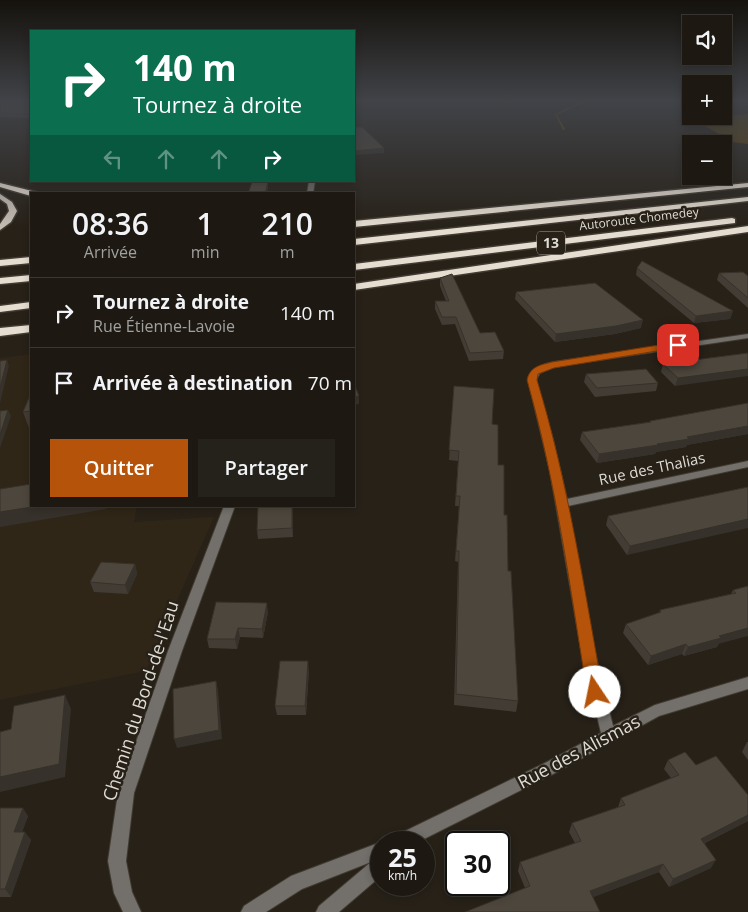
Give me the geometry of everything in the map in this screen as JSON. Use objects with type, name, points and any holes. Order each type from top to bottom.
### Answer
[{"type":"highway","points":[[0,185],[30,193]]},
{"type":"highway","points":[[355,223],[748,185]]},
{"type":"highway","name":"Autoroute Chomedey","points":[[355,242],[748,199]]},
{"type":"highway","name":"Autoroute Chomedey","points":[[355,267],[748,219]]},
{"type":"highway","points":[[355,287],[748,229]]},
{"type":"highway","points":[[0,263],[30,260]]},
{"type":"highway","points":[[0,281],[30,278]]},
{"type":"highway","points":[[0,309],[30,306]]},
{"type":"highway","points":[[0,332],[30,328]]},
{"type":"main road","points":[[0,196],[10,203],[13,211],[0,228]]},
{"type":"street","points":[[610,736],[595,692],[562,504],[547,431],[532,380],[536,370],[552,365],[643,350],[748,336]]},
{"type":"street","name":"Rue des Thalias","points":[[562,504],[748,464]]},
{"type":"street","name":"Chemin du Bord-de-l'Eau","points":[[132,912],[123,892],[118,861],[126,793],[175,651],[230,507]]},
{"type":"street","name":"Rue des Alismas","points":[[428,831],[654,711],[748,683]]},
{"type":"street","points":[[250,912],[297,882],[370,854]]},
{"type":"street","points":[[325,912],[370,875]]},
{"type":"shaded area","points":[[30,354],[30,507],[137,507],[134,522],[214,517],[146,671],[0,700],[0,358]]},
{"type":"building","points":[[355,144],[379,144],[384,148],[355,151]]},
{"type":"building","points":[[252,182],[268,182],[266,192],[249,192]]},
{"type":"building","points":[[642,261],[733,311],[696,316],[637,268]]},
{"type":"building","points":[[743,272],[748,276],[748,298],[719,273]]},
{"type":"building","points":[[452,274],[480,333],[495,332],[504,351],[470,353],[456,317],[442,317],[435,301],[449,301],[440,278]]},
{"type":"building","points":[[595,283],[643,320],[616,326],[556,334],[516,292]]},
{"type":"building","points":[[748,353],[748,369],[678,378],[663,364]]},
{"type":"building","points":[[7,360],[0,388],[0,361]]},
{"type":"building","points":[[646,369],[658,383],[597,388],[586,374]]},
{"type":"building","points":[[355,386],[359,396],[355,397]]},
{"type":"building","points":[[454,386],[494,389],[492,424],[498,425],[498,465],[504,465],[504,515],[507,515],[508,571],[511,571],[518,701],[456,694],[459,551],[456,551],[460,496],[456,496],[459,451],[449,450]]},
{"type":"building","points":[[30,395],[30,411],[23,412]]},
{"type":"building","points":[[748,403],[748,426],[687,437],[689,439],[658,445],[599,454],[582,432],[651,422]]},
{"type":"building","points":[[8,410],[0,435],[0,411]]},
{"type":"building","points":[[30,484],[30,507],[32,507],[0,512],[0,489]]},
{"type":"building","points":[[748,487],[748,519],[630,546],[608,516]]},
{"type":"building","points":[[258,507],[292,507],[292,528],[257,530]]},
{"type":"building","points":[[101,562],[135,564],[125,585],[90,582]]},
{"type":"building","points":[[748,586],[748,628],[719,636],[721,638],[688,647],[686,644],[651,656],[626,624],[661,612],[660,610],[736,593],[733,590]]},
{"type":"building","points":[[216,602],[267,603],[262,629],[238,628],[235,639],[207,639]]},
{"type":"building","points":[[280,661],[308,661],[305,706],[275,706]]},
{"type":"building","points":[[216,681],[219,730],[174,739],[173,689]]},
{"type":"building","points":[[65,695],[59,764],[0,777],[0,732],[11,729],[14,706]]},
{"type":"building","points":[[685,752],[696,765],[716,756],[748,795],[748,815],[701,839],[716,860],[673,879],[663,864],[590,891],[600,912],[465,912],[505,896],[510,896],[510,894],[530,886],[520,862],[581,841],[572,823],[625,805],[621,798],[679,775],[668,760]]},
{"type":"building","points":[[0,808],[23,808],[14,832],[25,832],[5,889],[0,889]]},
{"type":"route","points":[[595,692],[562,504],[547,431],[532,380],[533,374],[536,370],[552,365],[678,345]]}]
